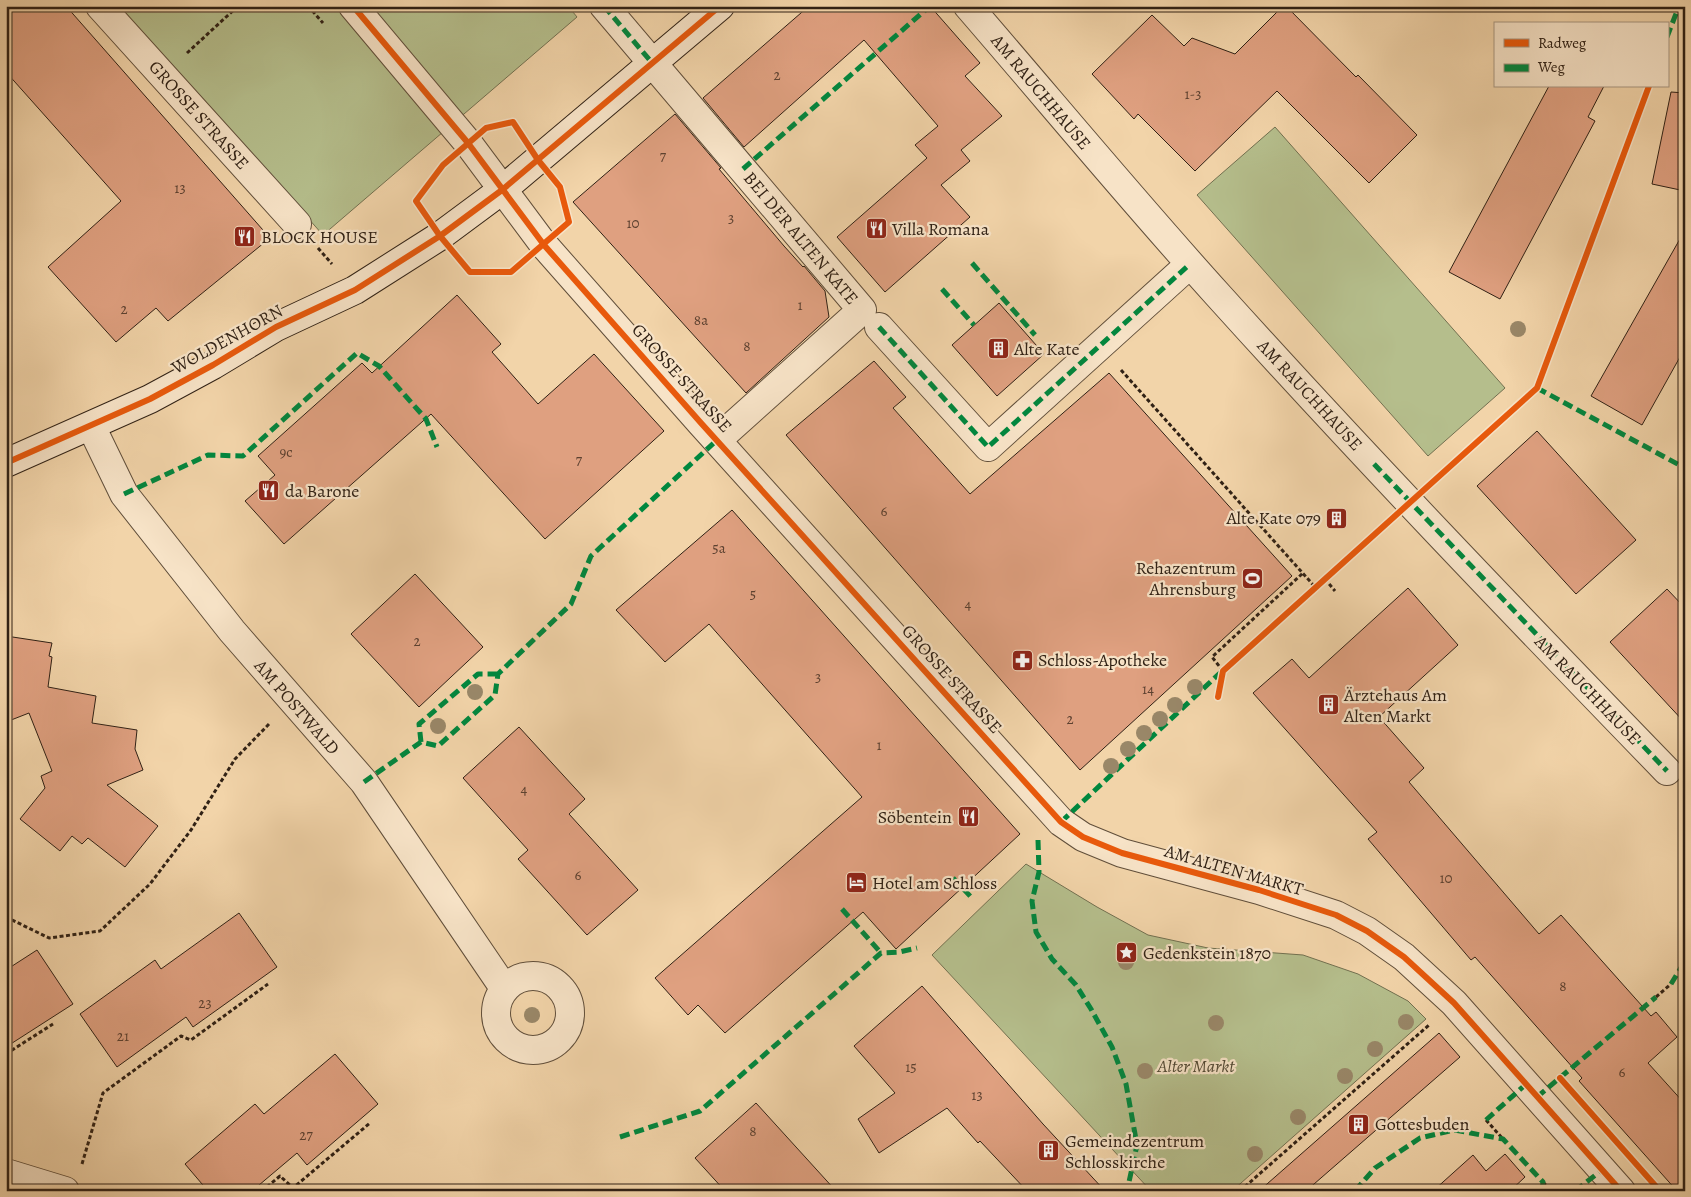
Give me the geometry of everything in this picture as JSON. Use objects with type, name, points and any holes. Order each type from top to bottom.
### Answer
[{"type":"street","name":"GROSSE STRASSE","points":[[100,6],[296,224]]},
{"type":"street","name":"GROSSE STRASSE","points":[[353,6],[450,121],[544,245],[1002,757]]},
{"type":"street","points":[[604,6],[653,64]]},
{"type":"street","name":"WOLDENHORN","points":[[6,463],[150,399],[276,328],[356,290],[440,236],[502,190],[720,6]]},
{"type":"street","name":"AM RAUCHHAUSE","points":[[968,6],[1190,264],[1358,446],[1667,771]]},
{"type":"street","name":"BEI DER ALTEN KATE","points":[[653,64],[862,310],[717,440]]},
{"type":"street","points":[[879,327],[988,447],[1190,264]]},
{"type":"street","name":"AM POSTWALD","points":[[91,426],[124,494],[232,632],[364,782],[504,988]]},
{"type":"street","name":"AM ALTEN MARKT","points":[[1002,757],[1061,822],[1083,837],[1122,853],[1259,890],[1336,915],[1367,931],[1404,957],[1454,1003],[1621,1191]]},
{"type":"street","points":[[6,1174],[72,1182]]},
{"type":"path","points":[[163,75],[238,6]]},
{"type":"path","points":[[296,224],[356,290]]},
{"type":"path","points":[[1098,346],[1316,588]]},
{"type":"path","points":[[1223,671],[1212,656],[1303,573]]},
{"type":"path","points":[[1325,579],[1335,591]]},
{"type":"path","points":[[6,917],[49,938],[100,931],[150,884],[191,830],[235,759],[292,702]]},
{"type":"path","points":[[72,1182],[104,1093],[180,1036],[191,1040],[268,984]]},
{"type":"path","points":[[1656,997],[1671,984]]},
{"type":"path","points":[[1240,1191],[1454,1003]]},
{"type":"path","points":[[6,1054],[53,1024]]},
{"type":"path","points":[[1486,1120],[1503,1139]]},
{"type":"path","points":[[262,1191],[280,1176],[293,1188],[370,1123]]},
{"type":"path","points":[[1543,1182],[1551,1191]]},
{"type":"green space","points":[[119,6],[568,6],[577,17],[323,235]]},
{"type":"green space","points":[[1275,127],[1505,388],[1428,456],[1197,195]]},
{"type":"green space","name":"Alter Markt","points":[[1026,864],[1148,935],[1208,948],[1303,955],[1358,974],[1408,1001],[1426,1019],[1232,1191],[1151,1191],[932,955]]},
{"type":"building","points":[[6,6],[66,6],[270,238],[168,321],[156,308],[116,342],[48,267],[121,201],[6,72]]},
{"type":"building","points":[[809,6],[930,6],[980,63],[965,76],[1002,116],[961,150],[970,161],[941,185],[970,217],[885,292],[837,237],[927,158],[915,145],[938,126],[864,40],[744,147],[703,98]]},
{"type":"building","points":[[1283,6],[1286,6],[1356,77],[1358,75],[1417,135],[1369,183],[1277,91],[1195,171],[1138,114],[1134,119],[1092,74],[1152,15],[1184,46],[1192,38],[1235,54]]},
{"type":"building","points":[[1548,88],[1603,88],[1588,117],[1595,121],[1500,299],[1449,272]]},
{"type":"building","points":[[1671,92],[1685,93],[1685,191],[1652,184]]},
{"type":"building","points":[[675,114],[784,246],[825,291],[829,317],[746,393],[573,202]]},
{"type":"building","points":[[1685,230],[1685,348],[1642,425],[1591,396]]},
{"type":"building","points":[[457,295],[501,344],[492,352],[538,404],[594,354],[664,431],[545,539],[431,414],[284,544],[245,501],[275,475],[258,456],[362,363],[372,373]]},
{"type":"building","name":"Alte Kate","points":[[999,303],[1044,354],[997,396],[952,345]]},
{"type":"building","points":[[874,361],[906,397],[893,408],[970,494],[1109,373],[1292,576],[1080,770],[786,435]]},
{"type":"building","points":[[1537,431],[1636,540],[1576,594],[1477,486]]},
{"type":"building","points":[[732,510],[1020,834],[896,949],[863,912],[725,1033],[698,1005],[688,1015],[655,978],[862,797],[709,624],[665,662],[616,610]]},
{"type":"building","points":[[415,574],[483,647],[419,707],[351,634]]},
{"type":"building","points":[[1408,588],[1458,645],[1379,717],[1424,768],[1409,782],[1539,934],[1561,915],[1651,1016],[1656,1012],[1677,1037],[1648,1063],[1685,1104],[1685,1191],[1677,1191],[1579,1081],[1582,1078],[1475,957],[1471,960],[1368,839],[1377,832],[1253,693],[1292,659],[1309,678]]},
{"type":"building","points":[[1667,589],[1685,608],[1685,723],[1610,642]]},
{"type":"building","points":[[6,636],[52,643],[49,656],[52,657],[48,687],[96,696],[92,723],[137,730],[135,749],[143,770],[107,785],[158,826],[125,867],[88,838],[82,844],[72,836],[60,851],[20,819],[45,788],[41,776],[52,771],[29,713],[6,722]]},
{"type":"building","points":[[519,727],[585,799],[569,814],[638,890],[587,935],[518,859],[528,850],[463,778]]},
{"type":"building","points":[[239,913],[277,967],[193,1027],[186,1017],[117,1067],[80,1014],[155,960],[161,969]]},
{"type":"building","points":[[37,950],[73,1004],[6,1047],[6,970]]},
{"type":"building","points":[[922,986],[1043,1124],[1105,1191],[1027,1191],[980,1141],[978,1143],[947,1108],[879,1153],[858,1119],[895,1093],[854,1046]]},
{"type":"building","name":"Gottesbuden","points":[[1439,1033],[1460,1057],[1306,1191],[1259,1191]]},
{"type":"building","points":[[335,1054],[378,1104],[307,1165],[297,1153],[252,1191],[208,1191],[185,1164],[255,1104],[264,1114]]},
{"type":"building","points":[[756,1103],[836,1191],[725,1191],[695,1158]]},
{"type":"building","points":[[1505,1154],[1525,1177],[1510,1191],[1433,1191],[1473,1155],[1486,1171]]},
{"type":"marked path","points":[[604,6],[653,64]]},
{"type":"marked path","points":[[743,169],[930,6]]},
{"type":"marked path","points":[[1668,34],[1679,6]]},
{"type":"marked path","points":[[972,263],[1035,335]]},
{"type":"marked path","points":[[879,327],[988,447],[1190,264]]},
{"type":"marked path","points":[[942,289],[974,325]]},
{"type":"marked path","points":[[124,494],[208,455],[243,456],[357,353],[379,366],[426,419],[437,447]]},
{"type":"marked path","points":[[1537,388],[1685,468]]},
{"type":"marked path","points":[[364,782],[421,742],[438,746],[495,695],[498,674],[571,604],[591,556],[717,440]]},
{"type":"marked path","points":[[1374,464],[1667,771]]},
{"type":"marked path","points":[[1061,822],[1221,672]]},
{"type":"marked path","points":[[421,742],[419,724],[478,674],[498,674]]},
{"type":"marked path","points":[[1038,840],[1039,872],[1032,901],[1036,932],[1052,959],[1076,985],[1091,1009],[1112,1047],[1126,1084],[1137,1145],[1129,1182]]},
{"type":"marked path","points":[[953,878],[971,897]]},
{"type":"marked path","points":[[842,909],[881,953]]},
{"type":"marked path","points":[[620,1137],[700,1111],[881,953],[917,948]]},
{"type":"marked path","points":[[1671,984],[1685,961]]},
{"type":"marked path","points":[[1537,1097],[1656,997]]},
{"type":"marked path","points":[[1486,1120],[1525,1085]]},
{"type":"marked path","points":[[1355,1191],[1375,1168],[1420,1138],[1454,1130],[1503,1139],[1543,1182],[1542,1191]]},
{"type":"marked path","points":[[1575,1191],[1602,1170]]},
{"type":"cycle path","points":[[353,6],[468,143],[544,245],[701,423],[1061,822],[1083,837],[1122,853],[1259,890],[1336,915],[1367,931],[1404,957],[1454,1003],[1621,1191]]},
{"type":"cycle path","points":[[6,463],[150,399],[213,365],[276,327],[355,290],[440,236],[502,190],[720,6]]},
{"type":"cycle path","points":[[1218,697],[1223,671],[1537,388],[1648,88]]},
{"type":"cycle path","points":[[513,122],[538,160],[560,187],[569,222],[511,272],[470,272],[440,236],[416,201],[443,165],[486,128],[513,122]]},
{"type":"cycle path","points":[[1560,1078],[1660,1191]]},
{"type":"place","name":"Villa Romana","points":[[876,229]]},
{"type":"place","name":"BLOCK HOUSE","points":[[245,237]]},
{"type":"place","name":"Alte Kate","points":[[998,349]]},
{"type":"place","name":"da Barone","points":[[269,491]]},
{"type":"place","name":"Alte Kate 079","points":[[1337,518]]},
{"type":"place","name":"Rehazentrum Ahrensburg","points":[[1252,578]]},
{"type":"place","name":"Schloss-Apotheke","points":[[1022,660]]},
{"type":"place","name":"Ärztehaus Am Alten Markt","points":[[1328,705]]},
{"type":"place","name":"Söbentein","points":[[968,817]]},
{"type":"place","name":"Hotel am Schloss","points":[[856,883]]},
{"type":"place","name":"Gedenkstein 1870","points":[[1127,953]]},
{"type":"place","name":"Gottesbuden","points":[[1359,1124]]},
{"type":"place","name":"Gemeindezentrum Schlosskirche","points":[[1049,1151]]}]
